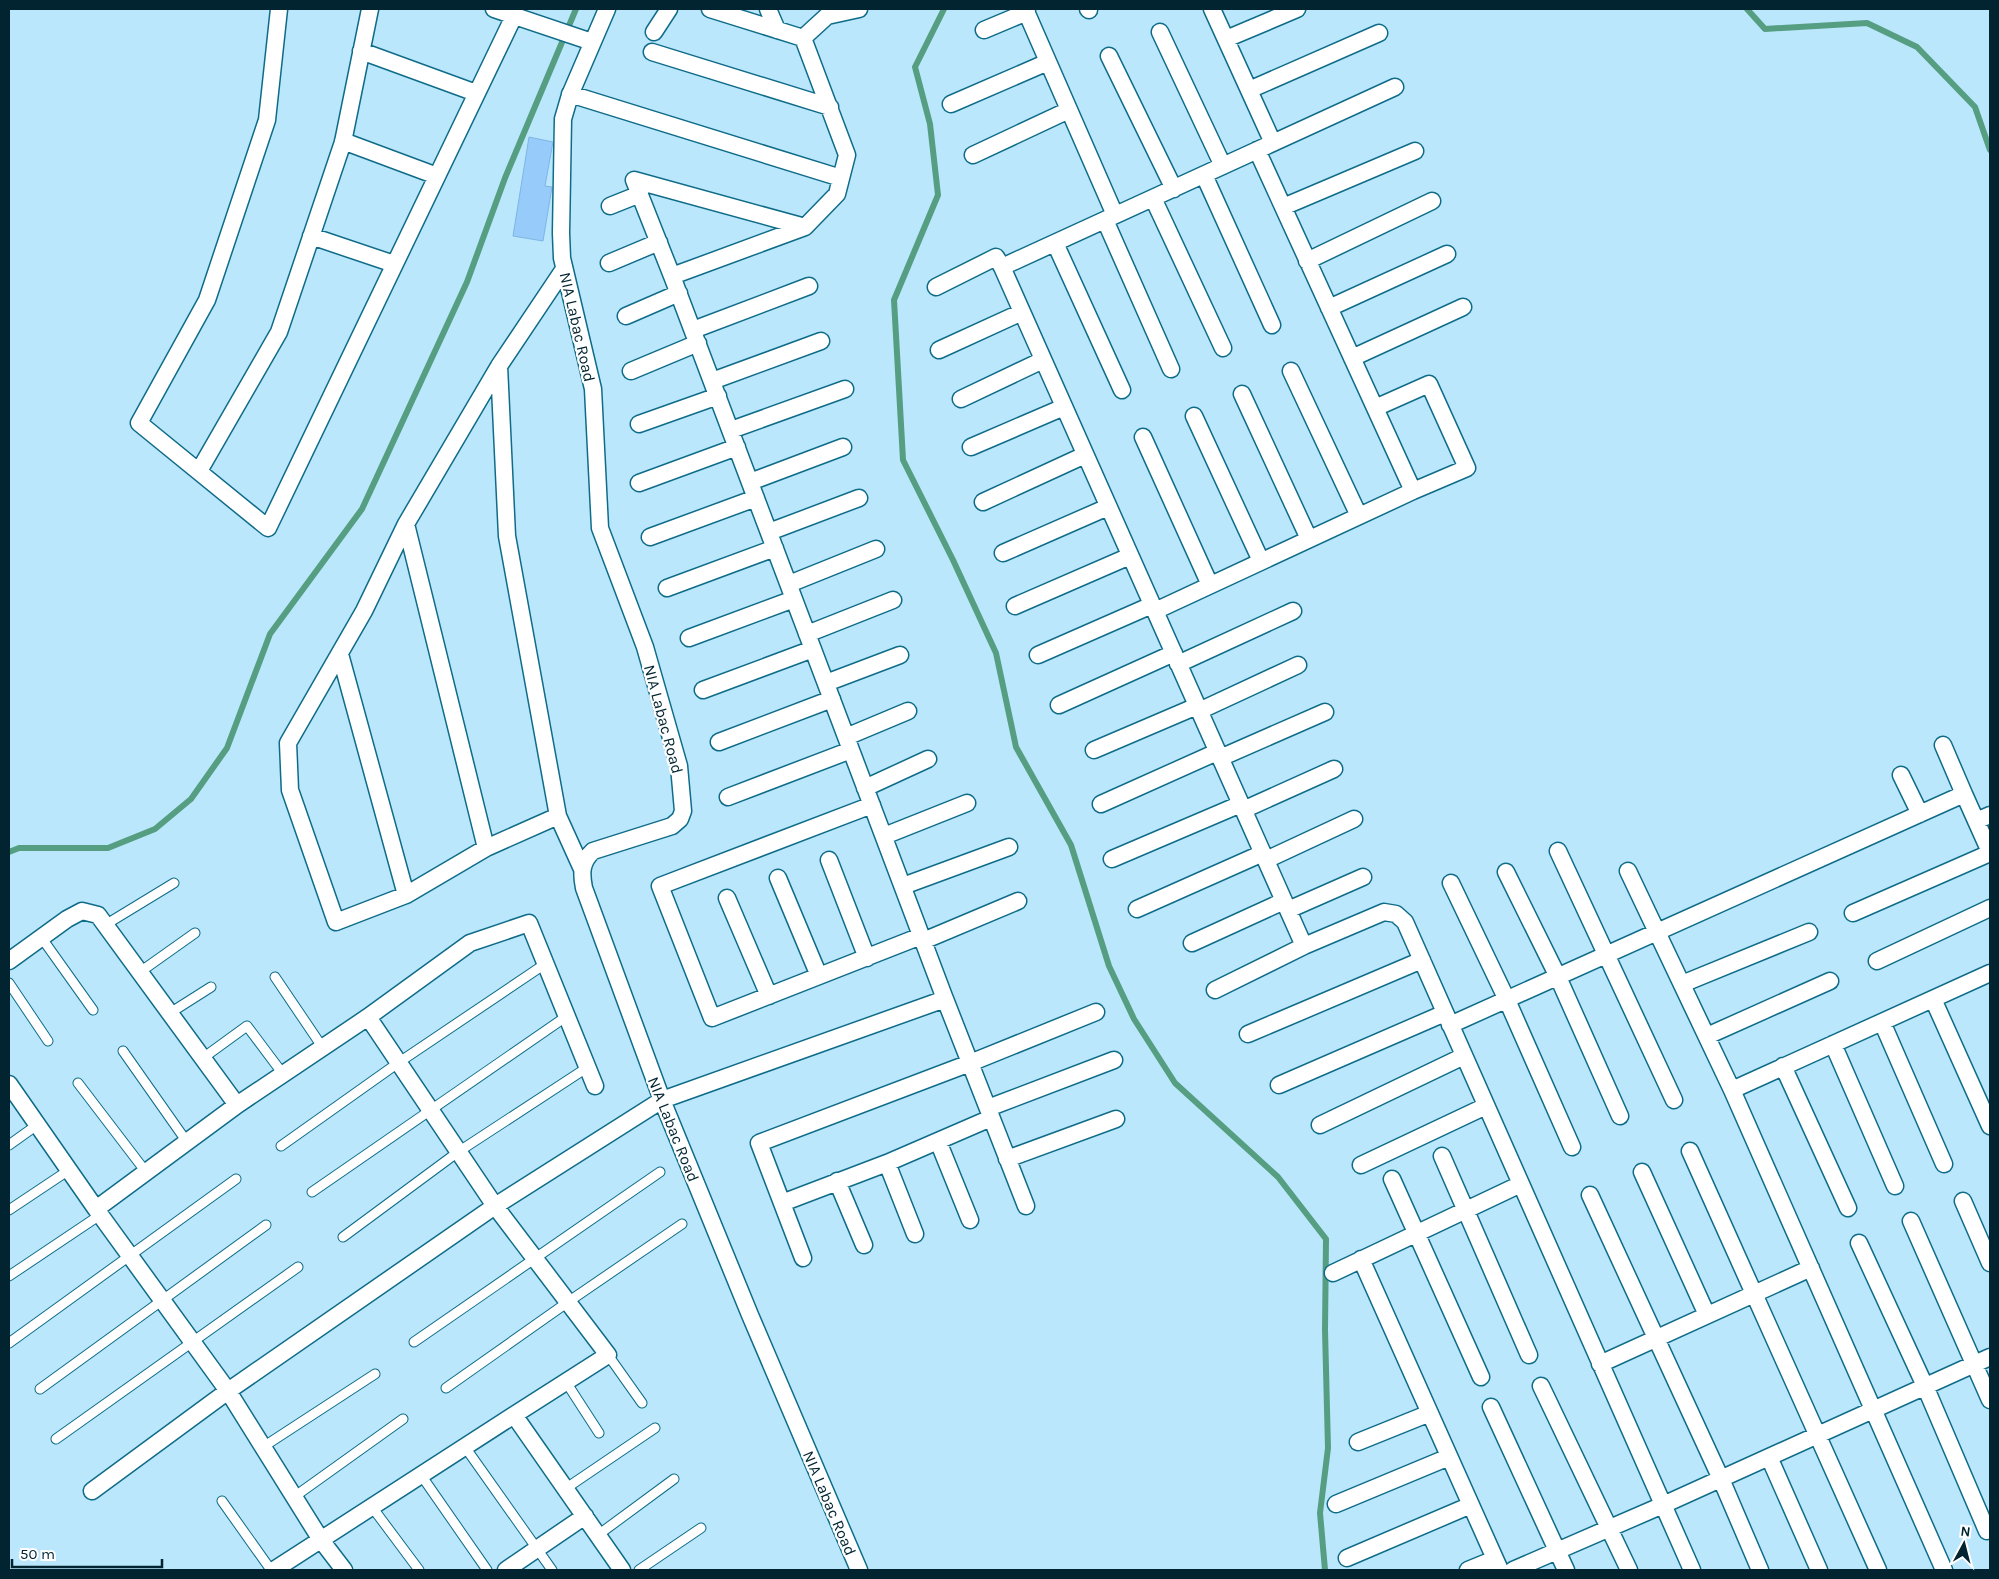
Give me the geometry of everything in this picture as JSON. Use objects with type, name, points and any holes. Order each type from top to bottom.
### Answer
[{"type":"street","points":[[279,9],[267,120],[207,300],[139,423],[268,528],[514,16]]},
{"type":"street","points":[[198,471],[279,332],[343,141],[370,9]]},
{"type":"street","points":[[494,9],[586,40]]},
{"type":"street","name":"NIA Labac Road","points":[[607,9],[586,40],[563,119],[560,233],[562,258],[593,389],[600,528],[645,647],[679,766],[683,811],[680,819],[672,826],[593,851],[587,857],[581,873],[584,888],[662,1100],[746,1306],[859,1570]]},
{"type":"street","points":[[654,32],[669,9]]},
{"type":"street","points":[[710,9],[803,38]]},
{"type":"street","points":[[768,9],[777,30]]},
{"type":"street","points":[[803,38],[826,13],[859,9]]},
{"type":"street","points":[[1212,9],[1273,143]]},
{"type":"street","points":[[1226,39],[1297,9]]},
{"type":"street","points":[[984,30],[1026,11],[1070,110],[1110,218],[1171,369]]},
{"type":"street","points":[[1160,32],[1223,166]]},
{"type":"street","points":[[1249,90],[1379,33]]},
{"type":"street","points":[[672,276],[805,227],[837,194],[848,155],[803,38]]},
{"type":"street","points":[[361,51],[476,93]]},
{"type":"street","points":[[652,52],[830,107]]},
{"type":"street","points":[[1109,56],[1174,189]]},
{"type":"street","points":[[951,104],[1048,62]]},
{"type":"street","points":[[1002,267],[1395,87]]},
{"type":"street","points":[[570,94],[841,178]]},
{"type":"street","points":[[973,155],[1070,110]]},
{"type":"street","points":[[343,141],[437,176]]},
{"type":"street","points":[[1257,150],[1413,491]]},
{"type":"street","points":[[1283,207],[1415,151]]},
{"type":"street","points":[[1204,175],[1272,325]]},
{"type":"street","points":[[805,227],[634,180],[731,430],[922,939],[1026,1206]]},
{"type":"street","points":[[610,206],[640,194]]},
{"type":"street","points":[[1153,198],[1224,348]]},
{"type":"street","points":[[1307,260],[1432,201]]},
{"type":"street","points":[[311,236],[394,264]]},
{"type":"street","points":[[609,263],[658,242]]},
{"type":"street","points":[[1056,243],[1122,390]]},
{"type":"street","points":[[1329,308],[1447,254]]},
{"type":"street","points":[[936,287],[996,257],[1002,267],[1304,946]]},
{"type":"street","points":[[558,816],[486,848],[406,895],[336,922],[290,790],[288,743],[364,611],[406,524],[499,366],[564,269]]},
{"type":"street","points":[[631,371],[695,337],[809,286]]},
{"type":"street","points":[[626,316],[679,293]]},
{"type":"street","points":[[1352,358],[1463,307]]},
{"type":"street","points":[[939,350],[1022,312]]},
{"type":"street","points":[[639,424],[822,341]]},
{"type":"street","points":[[961,398],[1043,360]]},
{"type":"street","points":[[499,366],[507,536],[558,816],[582,869]]},
{"type":"street","points":[[1291,371],[1359,516]]},
{"type":"street","points":[[1038,655],[1210,585],[1467,468],[1429,384],[1374,408]]},
{"type":"street","points":[[731,430],[845,389]]},
{"type":"street","points":[[1242,394],[1308,540]]},
{"type":"street","points":[[971,447],[1064,407]]},
{"type":"street","points":[[1194,416],[1261,561]]},
{"type":"street","points":[[1143,437],[1210,585]]},
{"type":"street","points":[[639,483],[737,446]]},
{"type":"street","points":[[750,482],[843,447]]},
{"type":"street","points":[[983,502],[1085,455]]},
{"type":"street","points":[[650,537],[756,498]]},
{"type":"street","points":[[769,532],[859,498]]},
{"type":"street","points":[[1003,554],[1108,507]]},
{"type":"street","points":[[406,524],[486,848]]},
{"type":"street","points":[[667,588],[775,548]]},
{"type":"street","points":[[688,638],[791,591],[876,549]]},
{"type":"street","points":[[1015,606],[1130,556]]},
{"type":"street","points":[[703,690],[810,641],[893,600]]},
{"type":"street","points":[[1059,705],[1293,612]]},
{"type":"street","points":[[340,654],[406,895]]},
{"type":"street","points":[[826,683],[900,656]]},
{"type":"street","points":[[1094,750],[1198,709],[1298,664]]},
{"type":"street","points":[[719,742],[832,698]]},
{"type":"street","points":[[728,797],[849,743],[908,711]]},
{"type":"street","points":[[1101,804],[1325,712]]},
{"type":"street","points":[[1853,912],[1990,853],[1983,818],[1964,794],[1943,745]]},
{"type":"street","points":[[865,788],[928,758]]},
{"type":"street","points":[[1112,859],[1334,769]]},
{"type":"street","points":[[1901,775],[1920,814]]},
{"type":"street","points":[[1279,1085],[1448,1019],[1507,1000],[1964,794]]},
{"type":"street","points":[[884,836],[967,804]]},
{"type":"street","points":[[872,805],[660,886],[712,1018],[1018,901]]},
{"type":"street","points":[[1137,909],[1354,819]]},
{"type":"street","points":[[902,886],[1009,847]]},
{"type":"street","points":[[1558,851],[1674,1100]]},
{"type":"street","points":[[829,860],[867,958]]},
{"type":"street","points":[[1628,871],[1732,1090],[1944,1570]]},
{"type":"street","points":[[1506,872],[1558,977],[1620,1116]]},
{"type":"street","points":[[1192,943],[1363,877]]},
{"type":"street","points":[[778,878],[819,976]]},
{"type":"street","points":[[1451,883],[1507,1000],[1572,1148]]},
{"type":"street","points":[[727,898],[769,996]]},
{"type":"street","points":[[1877,961],[1990,908]]},
{"type":"street","points":[[9,960],[67,918],[82,911],[98,915],[237,1105]]},
{"type":"street","points":[[1215,990],[1304,946],[1384,912],[1396,914],[1405,922],[1692,1570]]},
{"type":"street","points":[[98,1212],[146,1172],[237,1105],[368,1017],[470,943],[529,923],[595,1086]]},
{"type":"street","points":[[1682,984],[1809,932]]},
{"type":"street","points":[[1248,1034],[1422,960]]},
{"type":"street","points":[[1732,1090],[1933,999],[1989,978]]},
{"type":"street","points":[[1707,1036],[1830,981]]},
{"type":"street","points":[[92,1491],[228,1391],[495,1206],[662,1100],[945,999]]},
{"type":"street","points":[[1933,999],[1990,1126]]},
{"type":"street","points":[[803,1258],[759,1143],[970,1063],[1096,1012]]},
{"type":"street","points":[[274,1570],[608,1355],[495,1206],[368,1017]]},
{"type":"street","points":[[1882,1022],[1944,1164]]},
{"type":"street","points":[[1833,1044],[1895,1186]]},
{"type":"street","points":[[1320,1125],[1464,1056]]},
{"type":"street","points":[[782,1203],[887,1163],[938,1141],[990,1113],[1114,1060]]},
{"type":"street","points":[[1783,1066],[1848,1208]]},
{"type":"street","points":[[9,1084],[98,1212],[228,1391],[321,1540],[344,1570]]},
{"type":"street","points":[[1361,1165],[1486,1106]]},
{"type":"street","points":[[1008,1159],[1116,1119]]},
{"type":"street","points":[[938,1141],[970,1220]]},
{"type":"street","points":[[1690,1151],[1878,1570]]},
{"type":"street","points":[[1442,1156],[1530,1355]]},
{"type":"street","points":[[887,1163],[915,1234]]},
{"type":"street","points":[[1642,1172],[1707,1316]]},
{"type":"street","points":[[1392,1179],[1481,1377]]},
{"type":"street","points":[[837,1181],[864,1245]]},
{"type":"street","points":[[1333,1273],[1521,1184]]},
{"type":"street","points":[[1590,1195],[1721,1479],[1760,1570]]},
{"type":"street","points":[[1963,1200],[1990,1263]]},
{"type":"street","points":[[1911,1221],[1990,1400]]},
{"type":"street","points":[[1859,1243],[1925,1386],[1987,1531]]},
{"type":"street","points":[[1361,1259],[1497,1565],[1468,1570]]},
{"type":"street","points":[[1600,1364],[1811,1268]]},
{"type":"street","points":[[1513,1570],[1663,1505],[1990,1357]]},
{"type":"street","points":[[1541,1386],[1629,1570]]},
{"type":"street","points":[[1491,1407],[1566,1570]]},
{"type":"street","points":[[1358,1442],[1430,1414]]},
{"type":"street","points":[[514,1415],[622,1570]]},
{"type":"street","points":[[1336,1504],[1449,1457]]},
{"type":"street","points":[[1769,1457],[1818,1570]]},
{"type":"street","points":[[1347,1558],[1471,1506]]},
{"type":"street","points":[[506,1570],[585,1516]]},
{"type":"lane","points":[[105,925],[174,883]]},
{"type":"lane","points":[[140,972],[194,933]]},
{"type":"lane","points":[[41,937],[93,1010]]},
{"type":"lane","points":[[281,1146],[398,1063],[545,964]]},
{"type":"lane","points":[[275,977],[323,1048]]},
{"type":"lane","points":[[9,983],[48,1041]]},
{"type":"lane","points":[[170,1014],[211,987]]},
{"type":"lane","points":[[312,1192],[567,1016]]},
{"type":"lane","points":[[203,1058],[247,1026],[284,1074]]},
{"type":"lane","points":[[123,1051],[187,1142]]},
{"type":"lane","points":[[343,1237],[458,1152],[588,1067]]},
{"type":"lane","points":[[78,1083],[146,1172]]},
{"type":"lane","points":[[9,1145],[37,1125]]},
{"type":"lane","points":[[9,1210],[69,1170]]},
{"type":"lane","points":[[414,1342],[660,1172]]},
{"type":"lane","points":[[9,1343],[131,1257],[236,1179]]},
{"type":"lane","points":[[9,1276],[98,1212]]},
{"type":"lane","points":[[446,1388],[682,1224]]},
{"type":"lane","points":[[40,1389],[266,1225]]},
{"type":"lane","points":[[56,1439],[194,1343],[298,1266]]},
{"type":"lane","points":[[608,1355],[642,1403]]},
{"type":"lane","points":[[264,1447],[375,1374]]},
{"type":"lane","points":[[566,1382],[599,1433]]},
{"type":"lane","points":[[294,1497],[403,1419]]},
{"type":"lane","points":[[565,1489],[655,1428]]},
{"type":"lane","points":[[465,1447],[552,1570]]},
{"type":"lane","points":[[421,1475],[487,1570]]},
{"type":"lane","points":[[598,1535],[674,1479]]},
{"type":"lane","points":[[222,1500],[274,1570]]},
{"type":"lane","points":[[372,1507],[420,1570]]},
{"type":"lane","points":[[639,1570],[701,1528]]},
{"type":"building","points":[[529,137],[553,142],[545,186],[552,187],[543,241],[513,236]]},
{"type":"waterway","points":[[9,852],[19,848],[108,848],[155,829],[191,799],[227,748],[270,634],[362,509],[467,282],[505,178],[576,9]]},
{"type":"waterway","points":[[944,9],[915,67],[930,124],[938,195],[894,300],[903,460],[953,560],[996,653],[1016,747],[1071,845],[1109,966],[1134,1019],[1175,1083],[1278,1177],[1326,1239],[1325,1330],[1328,1448],[1320,1513],[1325,1570]]},
{"type":"waterway","points":[[1747,9],[1765,29],[1867,23],[1917,47],[1975,107],[1990,150]]}]
